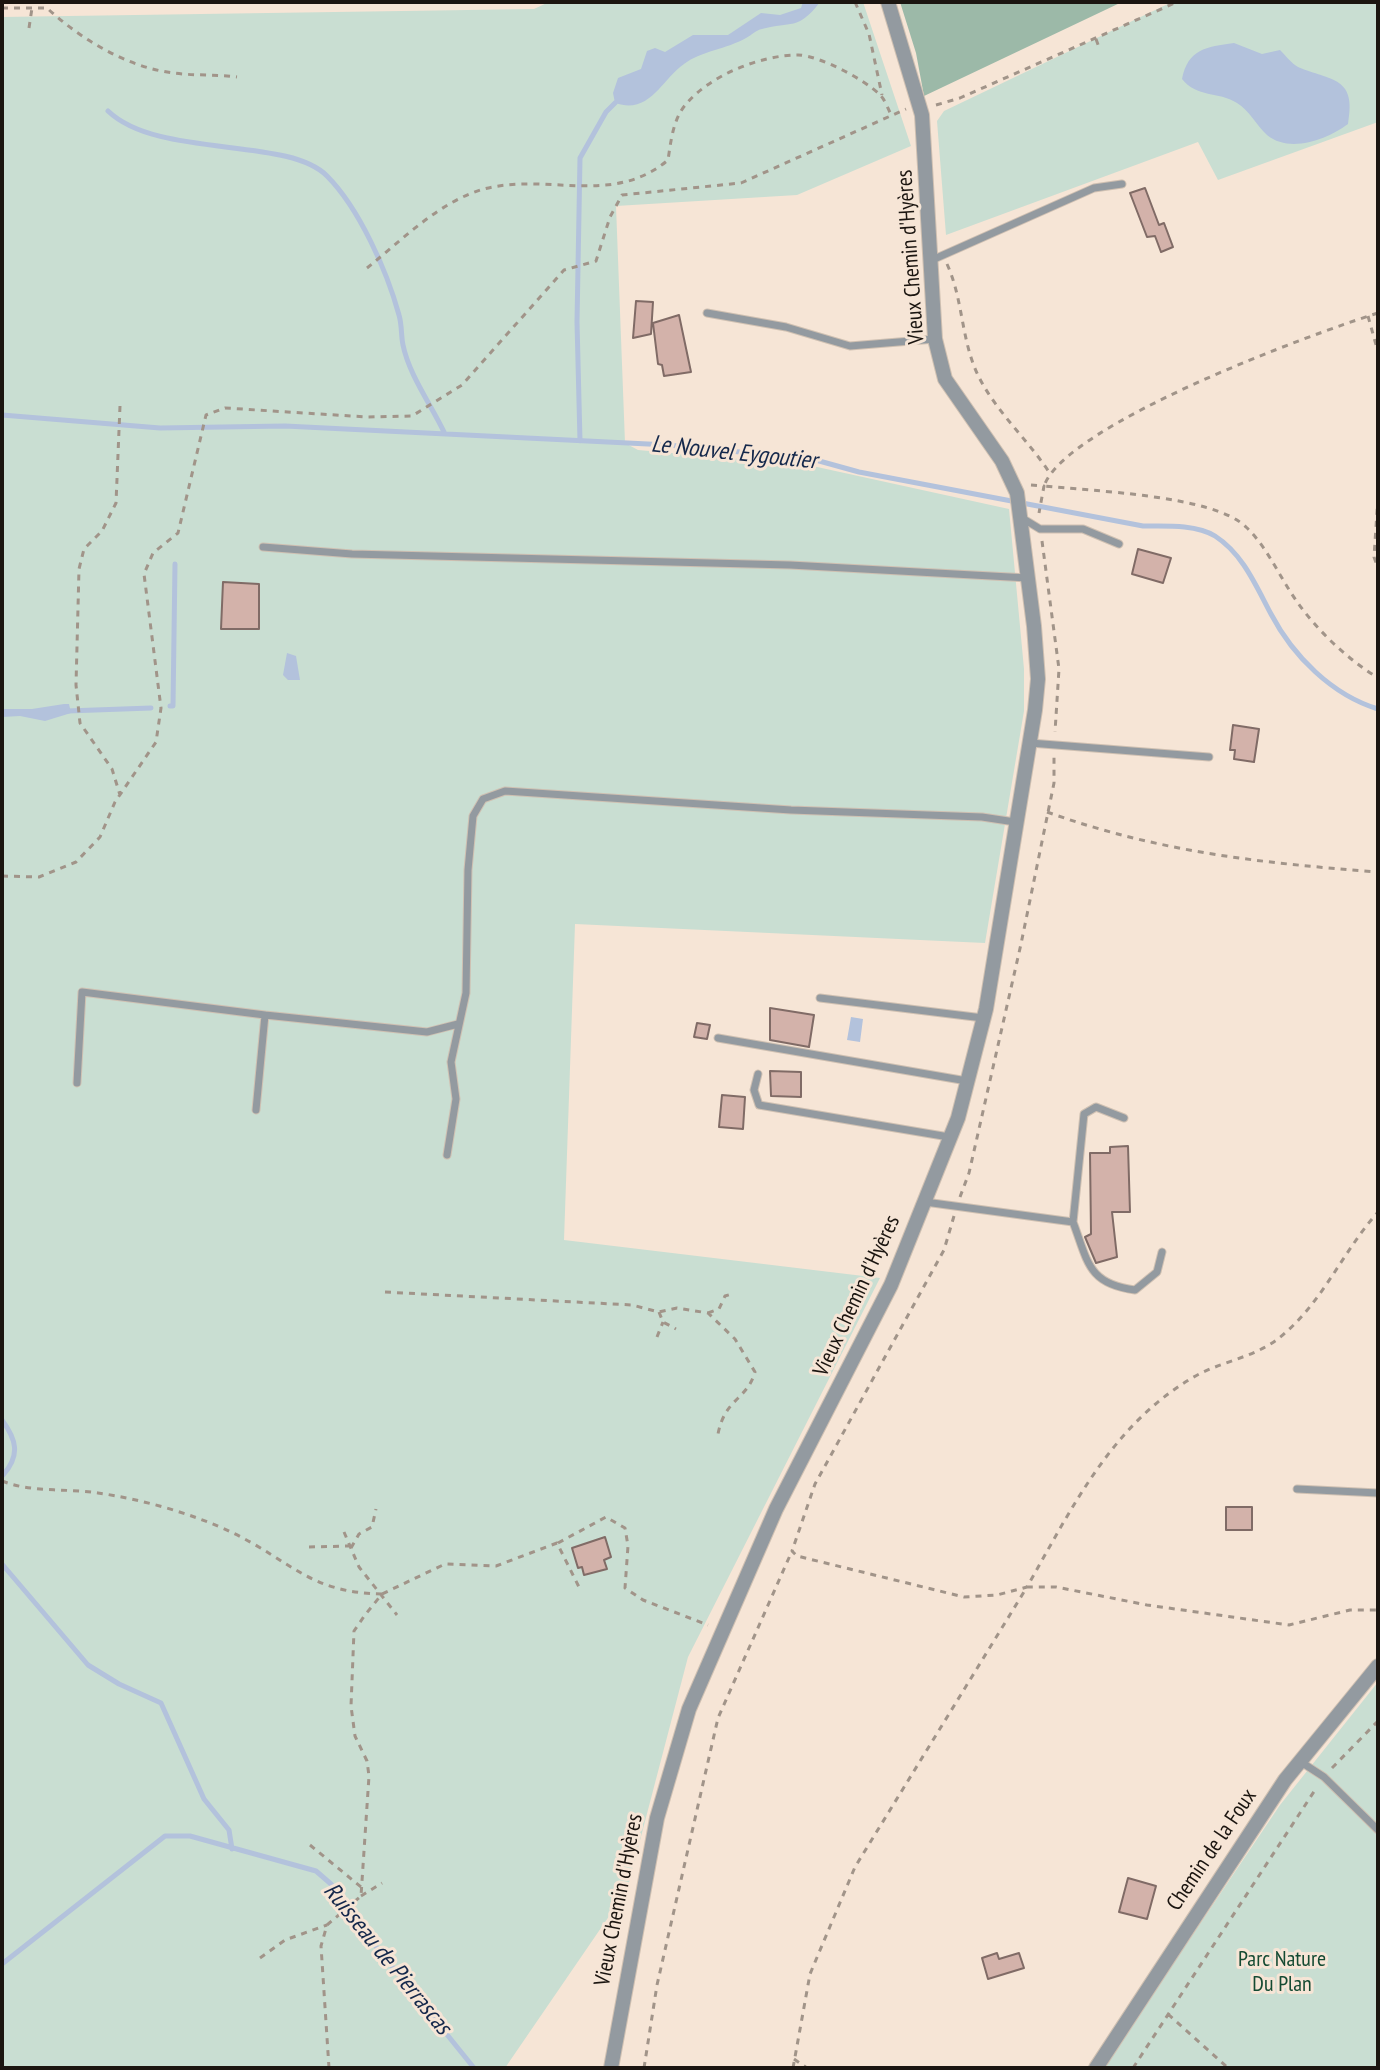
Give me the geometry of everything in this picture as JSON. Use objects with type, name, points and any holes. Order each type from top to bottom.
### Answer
[{"type":"street","name":"Vieux Chemin d'Hyères","points":[[611,2068],[657,1818],[689,1709],[776,1509],[891,1285],[949,1137],[967,1081],[983,1018],[1038,679],[1017,493],[1002,461],[945,379],[935,339],[937,257],[926,149],[919,103],[888,2]]},
{"type":"street","name":"Chemin de la Foux","points":[[1096,2068],[1277,1793],[1378,1666]]},
{"type":"lane","points":[[937,257],[962,249],[1094,188],[1122,184]]},
{"type":"lane","points":[[707,313],[786,327],[850,346],[935,339]]},
{"type":"lane","points":[[1020,517],[1040,529],[1083,529],[1119,544]]},
{"type":"lane","points":[[263,547],[352,554],[774,565],[1028,578]]},
{"type":"lane","points":[[1028,743],[1209,757]]},
{"type":"lane","points":[[447,1155],[456,1099],[451,1062],[466,993],[468,870],[473,816],[483,799],[505,791],[1015,822]]},
{"type":"lane","points":[[77,1083],[82,992],[427,1032],[458,1024]]},
{"type":"lane","points":[[820,998],[983,1018]]},
{"type":"lane","points":[[256,1110],[265,1015]]},
{"type":"lane","points":[[718,1038],[967,1081]]},
{"type":"lane","points":[[758,1074],[754,1090],[759,1105],[949,1137]]},
{"type":"lane","points":[[1124,1118],[1096,1107],[1084,1114],[1073,1222],[1090,1269],[1111,1287],[1135,1290],[1157,1272],[1162,1252]]},
{"type":"lane","points":[[923,1202],[1073,1222]]},
{"type":"lane","points":[[1297,1489],[1378,1493]]},
{"type":"lane","points":[[1301,1762],[1324,1777],[1378,1830]]},
{"type":"path","points":[[855,2],[869,34],[882,95],[892,116]]},
{"type":"path","points":[[2,876],[39,877],[76,862],[100,837],[120,795],[156,742],[161,708],[144,574],[153,553],[178,533],[206,415],[225,408],[368,417],[412,416],[462,385],[564,270],[596,261],[610,217],[622,195],[741,183],[919,103],[933,105],[960,98],[1177,2]]},
{"type":"path","points":[[2,8],[47,8],[75,35],[130,61],[171,73],[237,77]]},
{"type":"path","points":[[29,28],[32,8]]},
{"type":"path","points":[[1096,39],[1100,50]]},
{"type":"path","points":[[367,268],[440,210],[481,190],[515,183],[583,186],[638,181],[652,174],[668,160],[673,128],[686,103],[711,83],[758,62],[797,55],[813,57],[882,95]]},
{"type":"path","points":[[937,257],[958,293],[965,337],[982,384],[1049,472]]},
{"type":"path","points":[[1378,313],[1213,374],[1125,420],[1066,456],[1049,472],[1044,486],[1185,503],[1217,511],[1245,525],[1290,591],[1345,658],[1378,678]]},
{"type":"path","points":[[1368,316],[1378,352]]},
{"type":"path","points":[[120,406],[116,503],[102,531],[84,549],[79,569],[76,702],[78,716],[112,769],[120,795]]},
{"type":"path","points":[[1039,520],[1042,496]]},
{"type":"path","points":[[1378,497],[1374,557],[1378,568]]},
{"type":"path","points":[[1047,812],[1128,839],[1237,860],[1378,872]]},
{"type":"path","points":[[644,2068],[657,1985],[718,1718],[792,1551],[815,1484],[944,1250],[957,1205]]},
{"type":"path","points":[[793,2068],[810,1974],[855,1867],[1104,1457],[1125,1431],[1193,1377],[1264,1350],[1286,1333],[1309,1309],[1358,1235],[1378,1212]]},
{"type":"path","points":[[385,1292],[632,1305],[659,1312],[677,1308],[708,1313],[719,1309],[725,1296],[732,1294]]},
{"type":"path","points":[[659,1312],[663,1322],[676,1329]]},
{"type":"path","points":[[708,1313],[735,1339],[755,1372],[748,1388],[722,1414],[718,1434]]},
{"type":"path","points":[[657,1337],[663,1322]]},
{"type":"path","points":[[2,1481],[16,1486],[100,1493],[174,1513],[233,1532],[317,1583],[360,1594],[382,1594],[445,1564],[473,1562],[496,1566],[557,1543],[606,1517],[625,1528],[628,1546],[625,1588],[643,1600],[722,1630]]},
{"type":"path","points":[[350,1547],[359,1534],[372,1527],[376,1509]]},
{"type":"path","points":[[344,1532],[359,1567],[397,1615]]},
{"type":"path","points":[[557,1543],[581,1591]]},
{"type":"path","points":[[309,1547],[350,1547]]},
{"type":"path","points":[[792,1551],[797,1556],[964,1597],[997,1595],[1027,1587],[1056,1587],[1147,1605],[1289,1625],[1350,1610],[1378,1610]]},
{"type":"path","points":[[360,1897],[369,1776],[367,1761],[355,1736],[350,1658],[354,1631],[382,1594]]},
{"type":"path","points":[[1133,2068],[1324,1777],[1378,1721]]},
{"type":"path","points":[[310,1845],[361,1887]]},
{"type":"path","points":[[260,1958],[285,1940],[328,1924],[382,1883]]},
{"type":"path","points":[[328,1924],[321,1946],[329,2068]]},
{"type":"path","points":[[1168,2014],[1228,2068]]},
{"type":"path","points":[[794,2059],[807,2068]]},
{"type":"green space","points":[[549,2],[863,2],[911,146],[797,195],[616,206],[625,443],[638,450],[808,465],[1009,509],[1024,669],[1024,711],[985,943],[575,924],[564,1240],[880,1278],[688,1657],[627,1890],[505,2068],[2,2068],[2,17],[534,9]]},
{"type":"green space","points":[[900,2],[1122,2],[924,96],[916,53]]},
{"type":"green space","points":[[1172,2],[1378,2],[1378,122],[1218,180],[1198,142],[946,235],[937,121],[944,111]]},
{"type":"green space","name":"Parc Nature Du Plan","points":[[1378,1682],[1378,2068],[1103,2068],[1280,1805]]},
{"type":"water","points":[[803,2],[820,2],[800,21],[760,30],[739,42],[691,60],[646,100],[627,105],[615,103],[613,93],[618,78],[641,69],[647,51],[655,48],[665,52],[693,35],[728,35],[761,13],[780,15],[801,8]]},
{"type":"water","points":[[1234,43],[1262,54],[1280,50],[1298,67],[1339,83],[1349,97],[1348,124],[1330,135],[1309,142],[1276,141],[1237,103],[1194,89],[1182,79],[1194,55],[1215,46]]},
{"type":"water","points":[[287,653],[296,656],[300,680],[288,680],[283,675]]},
{"type":"water","points":[[69,704],[71,713],[45,721],[20,716],[2,717],[2,709],[32,709]]},
{"type":"water","points":[[851,1017],[863,1019],[860,1042],[847,1040]]},
{"type":"building","points":[[1145,188],[1159,225],[1164,223],[1173,247],[1161,252],[1155,236],[1147,237],[1130,193]]},
{"type":"building","points":[[636,301],[653,302],[651,334],[633,338]]},
{"type":"building","points":[[679,315],[691,372],[664,376],[662,365],[658,364],[653,323]]},
{"type":"building","points":[[1138,549],[1171,558],[1163,583],[1132,574]]},
{"type":"building","points":[[223,582],[259,584],[259,629],[221,629]]},
{"type":"building","points":[[1233,725],[1259,729],[1254,762],[1234,759],[1235,750],[1230,750]]},
{"type":"building","points":[[770,1008],[814,1015],[809,1047],[770,1040]]},
{"type":"building","points":[[697,1023],[710,1025],[707,1039],[694,1037]]},
{"type":"building","points":[[770,1071],[801,1072],[801,1097],[771,1096]]},
{"type":"building","points":[[722,1095],[745,1097],[743,1129],[719,1127]]},
{"type":"building","points":[[1128,1146],[1130,1212],[1112,1212],[1117,1257],[1096,1263],[1085,1237],[1091,1234],[1090,1153],[1110,1153],[1110,1147]]},
{"type":"building","points":[[1226,1507],[1252,1507],[1252,1530],[1226,1530]]},
{"type":"building","points":[[605,1537],[611,1557],[604,1560],[607,1569],[584,1575],[582,1567],[578,1568],[572,1548]]},
{"type":"building","points":[[1128,1878],[1156,1886],[1147,1919],[1119,1912]]},
{"type":"building","points":[[997,1953],[999,1959],[1019,1953],[1024,1968],[988,1979],[982,1958]]},
{"type":"waterway","points":[[580,441],[577,322],[580,158],[606,112],[615,103]]},
{"type":"waterway","points":[[108,111],[130,126],[158,136],[283,156],[308,164],[327,176],[361,222],[379,260],[399,315],[410,368],[445,434]]},
{"type":"waterway","name":"Le Nouvel Eygoutier","points":[[2,415],[160,428],[285,426],[668,445],[812,459],[859,472],[1143,526],[1199,529],[1215,536],[1233,552],[1248,571],[1280,630],[1302,659],[1345,694],[1378,709]]},
{"type":"waterway","points":[[170,706],[173,706],[175,564]]},
{"type":"waterway","points":[[67,711],[151,708]]},
{"type":"waterway","points":[[2,1420],[11,1434],[14,1447],[12,1461],[3,1475]]},
{"type":"waterway","points":[[2,1564],[88,1665],[119,1684],[161,1703],[204,1799],[229,1830],[232,1849]]},
{"type":"waterway","name":"Ruisseau de Pierrascas","points":[[2,1964],[165,1836],[190,1836],[316,1871],[331,1884],[357,1923],[474,2068]]}]
